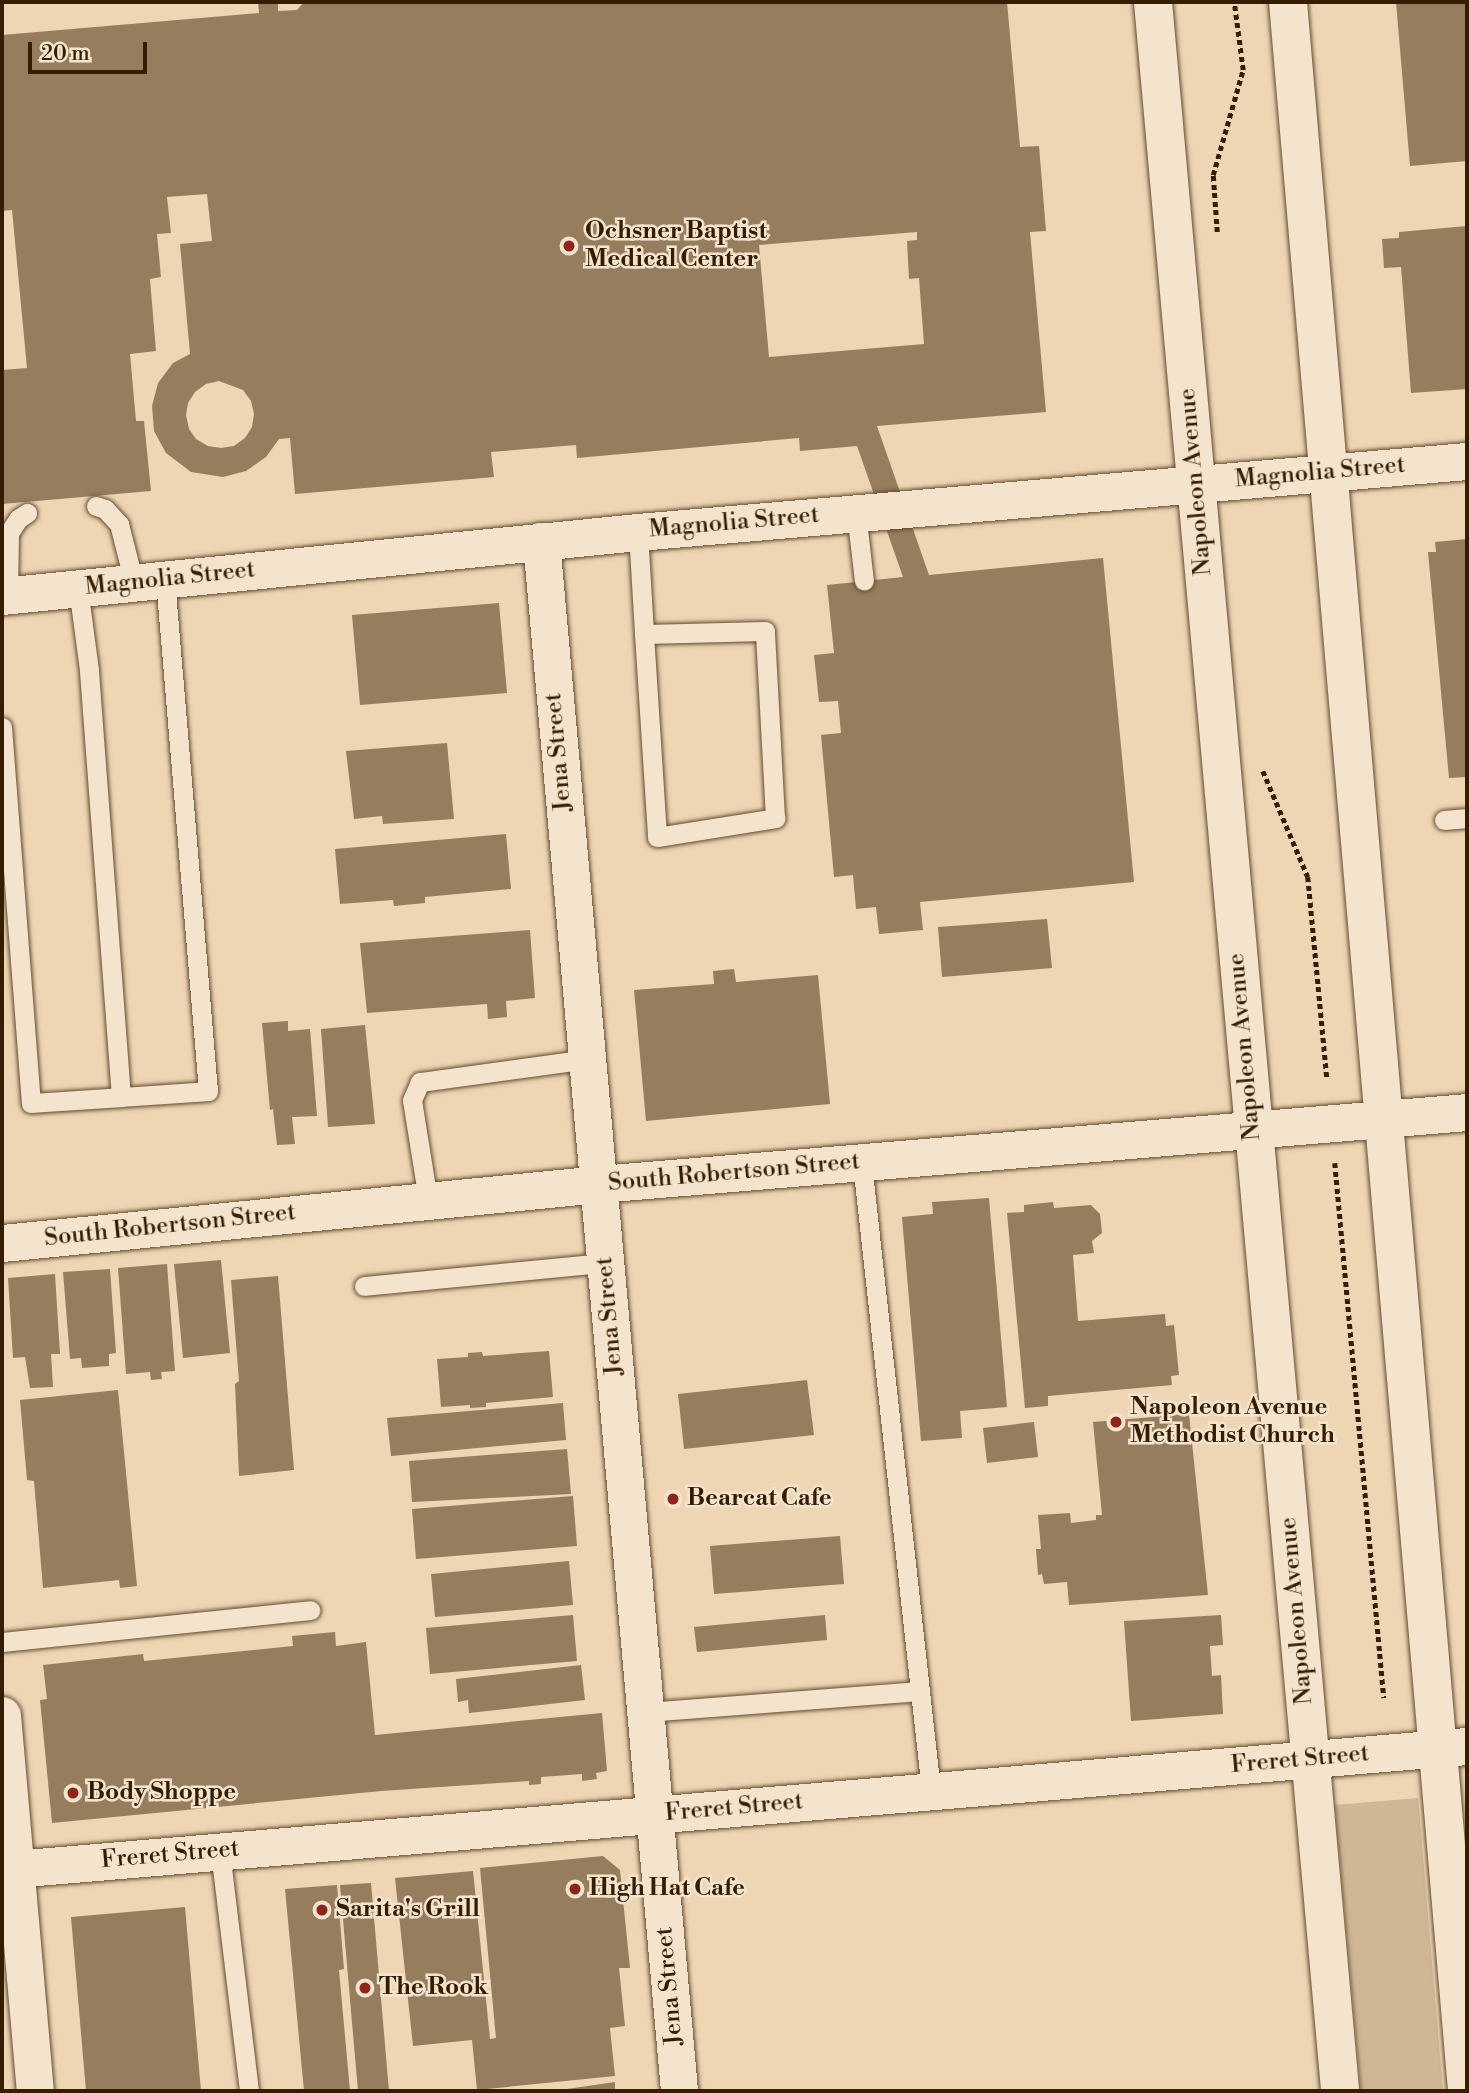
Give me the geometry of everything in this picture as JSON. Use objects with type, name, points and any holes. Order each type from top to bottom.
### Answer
[{"type":"main road","name":"Napoleon Avenue","points":[[1153,2],[1340,2091]]},
{"type":"main road","points":[[1288,2],[1384,1119],[1452,1747],[1467,2091]]},
{"type":"street","name":"Magnolia Street","points":[[5,596],[638,532],[1467,461]]},
{"type":"street","name":"Jena Street","points":[[541,541],[679,2091]]},
{"type":"street","name":"South Robertson Street","points":[[2,1243],[598,1184],[1467,1112]]},
{"type":"street","points":[[2,1714],[13,1981],[35,2091]]},
{"type":"street","name":"Freret Street","points":[[8,1869],[1452,1747]]},
{"type":"lane","points":[[2,727],[31,1103],[208,1091],[150,581],[119,524],[105,509],[96,506]]},
{"type":"lane","points":[[856,512],[864,581]]},
{"type":"lane","points":[[5,596],[9,533],[18,519],[27,513]]},
{"type":"lane","points":[[638,532],[644,634],[657,837],[775,818],[765,631],[644,634]]},
{"type":"lane","points":[[78,588],[89,670],[121,1097]]},
{"type":"lane","points":[[1444,821],[1467,818]]},
{"type":"lane","points":[[428,1200],[412,1100],[420,1082],[587,1059]]},
{"type":"lane","points":[[862,1163],[931,1791]]},
{"type":"lane","points":[[364,1286],[606,1263]]},
{"type":"lane","points":[[2,1642],[310,1610]]},
{"type":"lane","points":[[646,1712],[920,1691]]},
{"type":"lane","points":[[220,1851],[248,2091]]},
{"type":"path","points":[[1217,245],[1213,175],[1243,70],[1234,2]]},
{"type":"path","points":[[1262,766],[1308,877],[1327,1079]]},
{"type":"path","points":[[1334,1154],[1384,1698]]},
{"type":"shaded area","points":[[1418,1798],[1443,2091],[1361,2091],[1335,1805]]},
{"type":"building","name":"Ochsner Baptist Medical Center","points":[[258,2],[278,2],[278,11],[297,10],[304,2],[1007,2],[1020,147],[1039,146],[1046,231],[1030,232],[1046,412],[877,426],[929,575],[1103,558],[1134,882],[920,902],[923,930],[879,934],[876,907],[856,909],[853,875],[834,877],[821,735],[841,733],[838,701],[819,702],[814,655],[834,653],[827,585],[903,577],[857,446],[800,451],[799,438],[577,458],[576,445],[491,452],[494,477],[295,494],[290,438],[279,439],[266,457],[246,471],[223,477],[191,472],[166,453],[154,431],[152,406],[158,383],[173,363],[190,354],[180,244],[212,241],[207,194],[167,197],[171,233],[157,234],[161,277],[150,279],[156,351],[130,354],[136,421],[144,421],[151,491],[2,504],[2,370],[27,368],[12,210],[2,211],[2,35],[259,13]],"holes":[[[917,232],[917,240],[907,241],[909,279],[919,278],[924,344],[769,357],[759,245]],[[219,381],[243,390],[251,401],[254,414],[252,427],[245,438],[234,446],[221,448],[208,446],[196,439],[189,429],[186,415],[188,403],[195,392],[206,384]]]},
{"type":"building","points":[[1396,2],[1467,2],[1467,161],[1410,166]]},
{"type":"building","points":[[1467,226],[1467,389],[1411,393],[1401,267],[1384,268],[1382,239],[1399,238],[1399,232]]},
{"type":"building","points":[[1467,539],[1467,777],[1449,778],[1428,552],[1436,552],[1435,542]]},
{"type":"building","points":[[499,603],[507,693],[360,705],[352,615]]},
{"type":"building","points":[[447,743],[454,819],[383,824],[382,816],[354,819],[346,751]]},
{"type":"building","points":[[506,834],[511,889],[425,897],[425,903],[394,906],[393,900],[340,904],[335,849]]},
{"type":"building","points":[[1047,919],[1052,968],[942,977],[938,927]]},
{"type":"building","points":[[530,930],[535,998],[506,1001],[507,1017],[488,1019],[487,1004],[367,1013],[360,943]]},
{"type":"building","points":[[734,969],[736,982],[818,975],[830,1104],[646,1121],[634,990],[714,984],[713,971]]},
{"type":"building","points":[[288,1021],[288,1031],[310,1029],[317,1116],[292,1117],[295,1144],[277,1145],[273,1109],[270,1110],[262,1023]]},
{"type":"building","points":[[365,1025],[375,1124],[328,1127],[321,1029]]},
{"type":"building","points":[[989,1198],[1007,1407],[960,1411],[962,1438],[921,1441],[902,1217],[933,1214],[932,1202]]},
{"type":"building","points":[[1053,1202],[1054,1208],[1091,1205],[1100,1214],[1102,1233],[1092,1241],[1094,1253],[1073,1255],[1078,1321],[1165,1314],[1166,1326],[1174,1325],[1179,1375],[1171,1376],[1172,1385],[1048,1396],[1048,1406],[1025,1408],[1007,1213],[1024,1212],[1024,1205]]},
{"type":"building","points":[[221,1260],[230,1353],[183,1358],[174,1264]]},
{"type":"building","points":[[167,1264],[175,1371],[161,1372],[162,1379],[151,1380],[150,1372],[126,1374],[118,1268]]},
{"type":"building","points":[[110,1269],[116,1353],[109,1354],[109,1366],[82,1368],[81,1358],[70,1359],[63,1272]]},
{"type":"building","points":[[55,1274],[60,1354],[51,1354],[53,1387],[30,1388],[25,1357],[13,1358],[8,1278]]},
{"type":"building","points":[[278,1276],[294,1470],[239,1476],[235,1384],[239,1381],[231,1280]]},
{"type":"building","points":[[549,1351],[553,1397],[486,1403],[486,1407],[441,1407],[437,1359],[468,1357],[468,1353],[482,1352],[483,1356]]},
{"type":"building","points":[[807,1380],[814,1435],[684,1449],[678,1394]]},
{"type":"building","points":[[118,1390],[137,1586],[120,1588],[119,1580],[43,1588],[34,1481],[27,1480],[20,1400]]},
{"type":"building","points":[[563,1403],[566,1440],[391,1456],[387,1418]]},
{"type":"building","points":[[1189,1414],[1208,1595],[1069,1605],[1067,1582],[1044,1584],[1042,1574],[1038,1575],[1036,1549],[1041,1549],[1038,1515],[1070,1513],[1071,1523],[1096,1520],[1096,1515],[1102,1515],[1093,1422]]},
{"type":"building","points":[[1034,1422],[1038,1457],[987,1463],[983,1428]]},
{"type":"building","points":[[567,1449],[571,1494],[412,1502],[409,1461]]},
{"type":"building","points":[[573,1496],[577,1546],[416,1559],[412,1509]]},
{"type":"building","points":[[840,1536],[844,1584],[714,1594],[710,1546]]},
{"type":"building","points":[[569,1561],[573,1605],[435,1617],[431,1574]]},
{"type":"building","points":[[573,1615],[577,1661],[430,1674],[426,1628]]},
{"type":"building","points":[[825,1615],[827,1640],[697,1652],[694,1627]]},
{"type":"building","points":[[1221,1615],[1223,1645],[1210,1646],[1212,1676],[1221,1675],[1223,1714],[1131,1721],[1124,1621]]},
{"type":"building","points":[[335,1632],[336,1646],[366,1642],[375,1735],[602,1713],[607,1771],[596,1773],[597,1779],[582,1781],[582,1774],[541,1777],[541,1784],[529,1785],[529,1781],[381,1791],[52,1823],[40,1700],[47,1699],[43,1665],[143,1654],[144,1661],[293,1646],[292,1636]]},
{"type":"building","points":[[581,1665],[585,1700],[469,1713],[468,1700],[458,1702],[456,1679]]},
{"type":"building","points":[[603,1856],[620,1870],[630,1968],[619,1968],[625,2026],[610,2028],[615,2076],[477,2090],[472,2040],[413,2046],[395,1878],[473,1871],[490,2039],[496,2038],[480,1868]]},
{"type":"building","name":"The Rook","points":[[371,1883],[389,2091],[358,2091],[340,1885]]},
{"type":"building","points":[[337,1885],[344,1969],[339,1970],[350,2091],[304,2091],[285,1889]]},
{"type":"building","points":[[185,1907],[201,2091],[86,2091],[71,1917]]},
{"type":"building","points":[[615,2082],[615,2091],[567,2091],[567,2089]]},
{"type":"place","name":"Ochsner Baptist Medical Center","points":[[569,246]]},
{"type":"place","name":"Napoleon Avenue Methodist Church","points":[[1116,1422]]},
{"type":"place","name":"Bearcat Cafe","points":[[673,1499]]},
{"type":"place","name":"Body Shoppe","points":[[73,1793]]},
{"type":"place","name":"High Hat Cafe","points":[[575,1889]]},
{"type":"place","name":"Sarita's Grill","points":[[322,1910]]},
{"type":"place","name":"The Rook","points":[[365,1988]]}]
